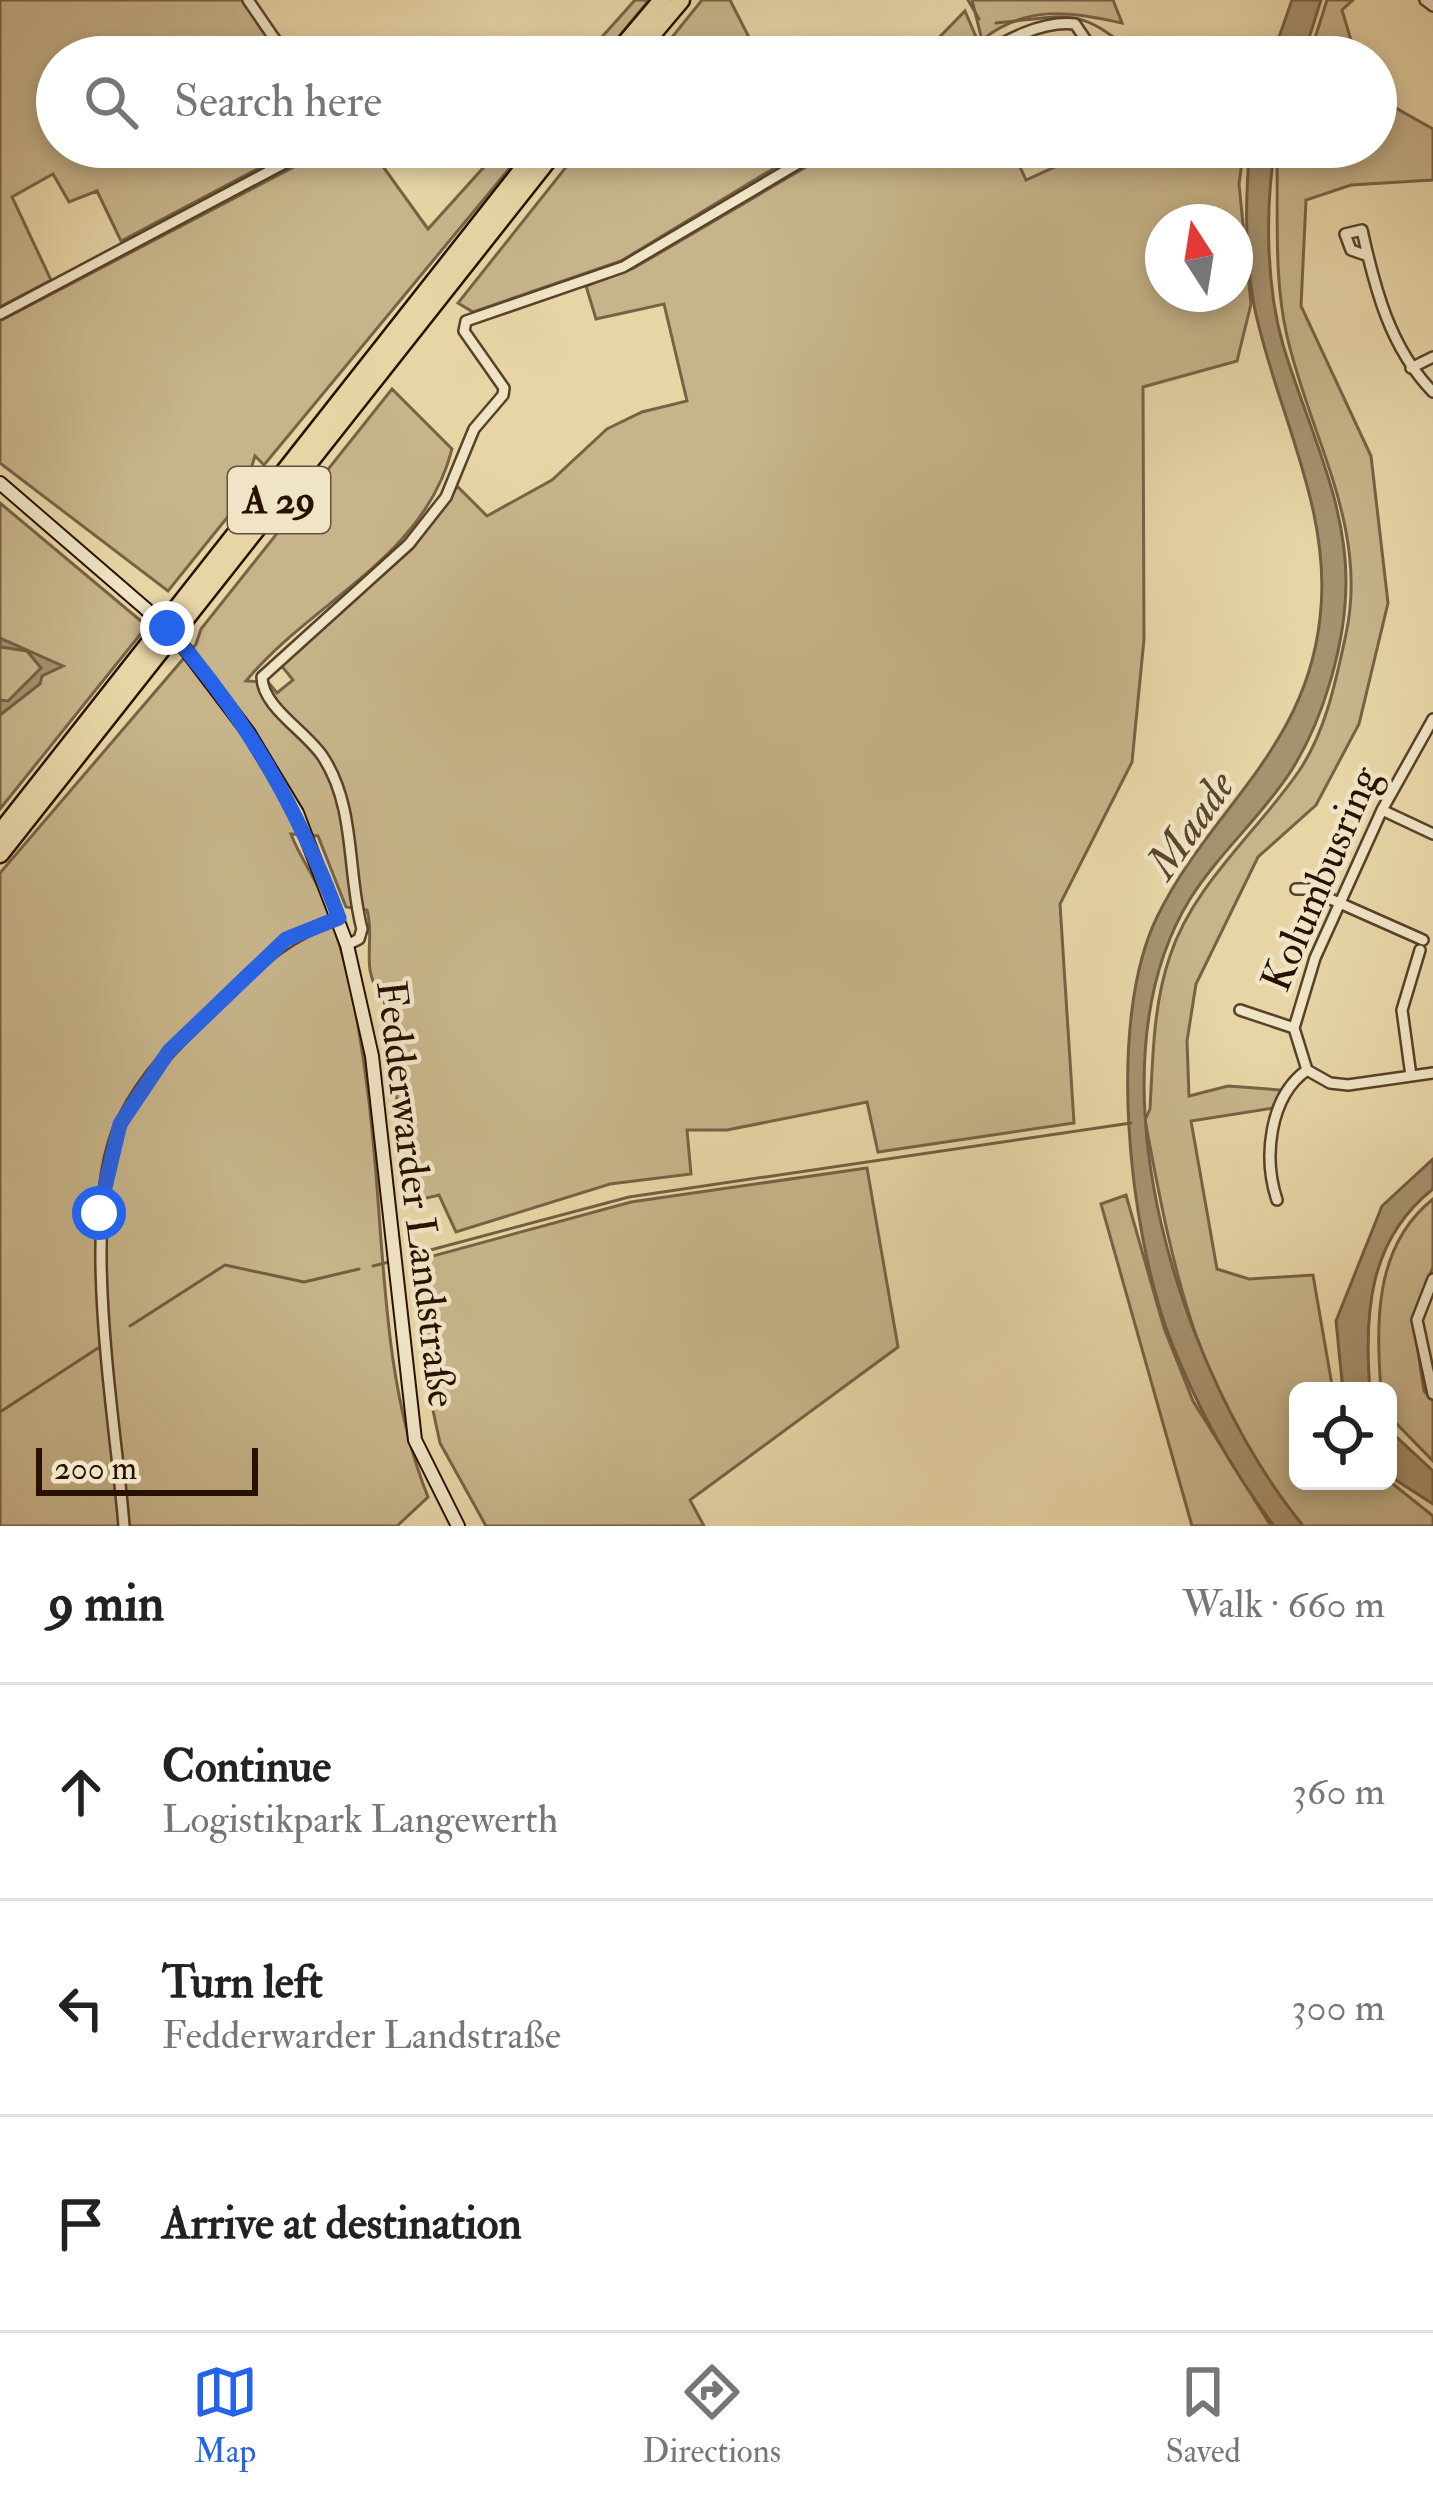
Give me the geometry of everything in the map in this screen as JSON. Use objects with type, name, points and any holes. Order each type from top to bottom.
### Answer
[{"type":"highway","points":[[632,36],[662,0]]},
{"type":"highway","points":[[651,36],[681,0]]},
{"type":"highway","name":"A 29","points":[[0,833],[523,168]]},
{"type":"highway","name":"A 29","points":[[0,854],[541,168]]},
{"type":"street","points":[[248,0],[272,36]]},
{"type":"street","points":[[1425,0],[1433,6]]},
{"type":"street","points":[[1021,36],[1062,23],[1075,24],[1083,36]]},
{"type":"street","points":[[0,314],[275,168]]},
{"type":"street","points":[[347,945],[359,939],[362,929],[337,786],[312,742],[266,694],[262,676],[409,544],[446,497],[474,429],[504,388],[464,331],[466,321],[623,267],[790,168]]},
{"type":"street","points":[[1368,256],[1389,326],[1411,368],[1433,392]]},
{"type":"street","points":[[1411,368],[1433,357]]},
{"type":"street","name":"Fedderwarder Landstraße","points":[[0,483],[146,609],[186,650],[248,732],[297,814],[339,918],[372,1056],[416,1440],[458,1526]]},
{"type":"street","name":"Kolumbusring","points":[[1306,1070],[1294,1028],[1338,903],[1433,719]]},
{"type":"street","points":[[1382,810],[1433,835]]},
{"type":"street","points":[[1296,889],[1338,903],[1421,945],[1402,1010],[1412,1076]]},
{"type":"street","points":[[124,1526],[99,1213],[120,1124],[169,1051],[270,953],[294,934],[339,918]]},
{"type":"street","points":[[1240,1010],[1294,1028]]},
{"type":"street","points":[[1277,1201],[1269,1177],[1278,1100],[1306,1070],[1330,1084],[1433,1073]]},
{"type":"street","points":[[1433,1279],[1417,1321],[1433,1394]]},
{"type":"shaded area","points":[[0,0],[245,0],[268,36],[36,36],[36,168],[259,168],[121,241],[97,191],[69,202],[53,174],[12,197],[51,280],[0,307]]},
{"type":"shaded area","points":[[635,0],[649,0],[619,36],[603,36]]},
{"type":"shaded area","points":[[702,0],[730,0],[748,36],[673,36]]},
{"type":"shaded area","points":[[972,0],[1113,0],[1122,23],[1049,14],[1015,21],[981,36]]},
{"type":"shaded area","points":[[1292,0],[1321,0],[1310,36],[1279,36]]},
{"type":"shaded area","points":[[1327,0],[1353,0],[1342,10],[1350,36],[1316,36]]},
{"type":"shaded area","points":[[965,11],[976,36],[941,36]]},
{"type":"shaded area","points":[[1397,109],[1433,129],[1433,180],[1351,185],[1306,200],[1301,306],[1371,456],[1388,603],[1359,724],[1316,805],[1258,857],[1196,984],[1187,1041],[1189,1096],[1228,1086],[1281,1090],[1274,1108],[1191,1121],[1217,1269],[1249,1279],[1313,1275],[1331,1382],[1289,1382],[1289,1490],[1397,1487],[1433,1516],[1433,1526],[1303,1526],[1267,1478],[1214,1382],[1195,1334],[1167,1233],[1145,1120],[1150,1109],[1160,993],[1180,930],[1210,882],[1308,756],[1329,705],[1346,634],[1351,595],[1344,519],[1297,373],[1280,294],[1277,168],[1397,168]]},
{"type":"shaded area","points":[[292,168],[384,168],[428,229],[483,168],[510,168],[264,465],[255,456],[251,469],[259,478],[168,591],[0,463],[0,321]]},
{"type":"shaded area","points":[[565,168],[774,168],[621,261],[473,312],[458,303]]},
{"type":"shaded area","points":[[804,168],[1021,168],[1026,180],[1052,168],[1241,168],[1241,204],[1145,204],[1145,312],[1249,312],[1237,361],[1143,387],[1144,639],[1132,762],[1060,904],[1074,1123],[878,1152],[867,1102],[727,1130],[687,1130],[691,1174],[610,1184],[456,1232],[439,1195],[423,1199],[409,1193],[384,998],[370,966],[367,910],[346,907],[318,836],[291,834],[324,900],[351,988],[372,1131],[391,1344],[411,1448],[428,1497],[397,1526],[0,1526],[0,873],[196,644],[201,629],[392,389],[452,449],[438,487],[392,549],[246,681],[268,682],[277,693],[293,680],[280,664],[413,548],[457,486],[487,516],[552,480],[607,429],[642,412],[687,401],[664,304],[596,319],[586,286],[634,268]]},
{"type":"shaded area","points":[[1248,168],[1273,168],[1269,221],[1273,297],[1283,345],[1339,520],[1345,605],[1331,679],[1303,750],[1280,788],[1190,899],[1159,970],[1145,1050],[1147,1136],[1161,1223],[1186,1309],[1220,1390],[1259,1464],[1303,1526],[1274,1526],[1228,1458],[1179,1361],[1143,1240],[1129,1125],[1132,1012],[1141,961],[1157,917],[1178,879],[1276,742],[1311,664],[1320,618],[1318,539],[1301,462],[1255,310],[1253,204],[1247,204]]},
{"type":"shaded area","points":[[0,503],[147,626],[0,809]]},
{"type":"shaded area","points":[[0,638],[63,666],[42,676],[40,684],[0,715],[0,700],[8,701],[41,668],[27,651],[0,647]]},
{"type":"shaded area","points":[[1433,1159],[1433,1189],[1395,1231],[1375,1281],[1368,1335],[1370,1382],[1342,1382],[1336,1321],[1382,1206]]},
{"type":"shaded area","points":[[867,1168],[898,1347],[690,1500],[704,1526],[486,1526],[440,1443],[428,1387],[418,1260],[631,1202]]},
{"type":"shaded area","points":[[1126,1195],[1164,1328],[1193,1401],[1271,1526],[1192,1526],[1101,1204]]},
{"type":"shaded area","points":[[1433,1199],[1433,1267],[1413,1318],[1424,1391],[1433,1400],[1433,1461],[1397,1424],[1397,1382],[1381,1382],[1383,1287],[1399,1239]]},
{"type":"shaded area","points":[[1397,1437],[1433,1471],[1433,1504],[1397,1481]]},
{"type":"waterway","points":[[968,0],[979,19]]},
{"type":"waterway","points":[[996,23],[1073,18],[1112,36]]},
{"type":"waterway","points":[[408,1256],[629,1197],[1131,1123]]},
{"type":"waterway","points":[[373,1266],[389,1262]]},
{"type":"waterway","points":[[130,1326],[225,1265],[304,1282],[359,1269]]},
{"type":"waterway","points":[[0,1412],[98,1348]]},
{"type":"route","points":[[99,1213],[106,1166],[120,1124],[141,1086],[169,1051],[286,939],[339,918],[297,814],[274,772],[218,690],[167,628]]},
{"type":"water label","name":"Maade","points":[[1191,825]]}]
